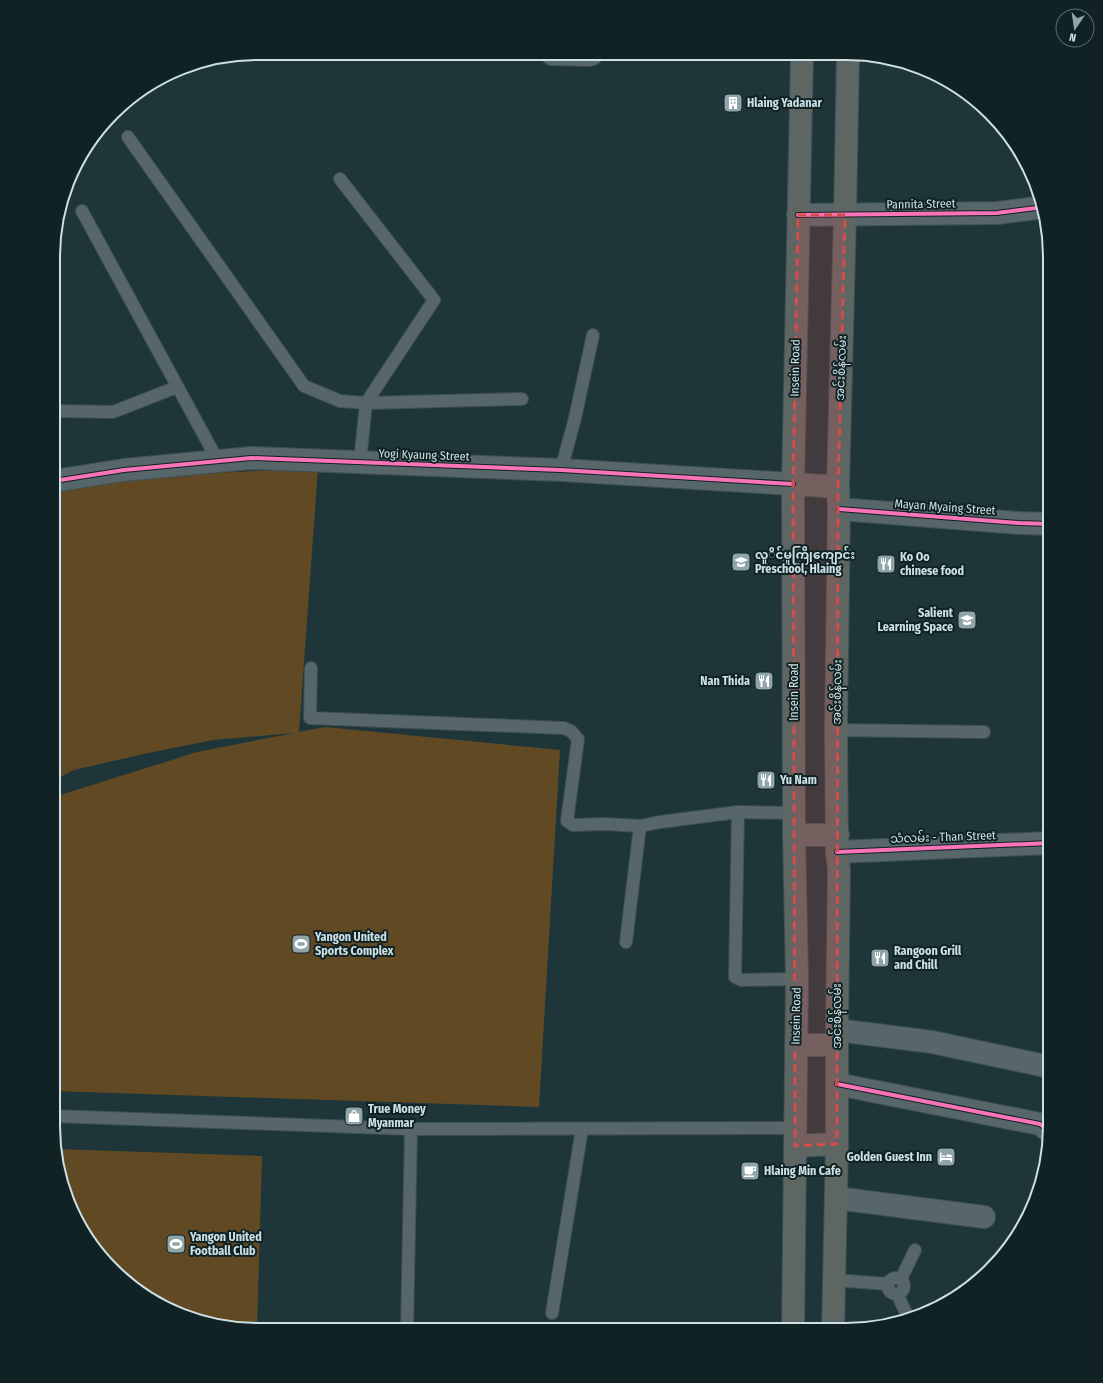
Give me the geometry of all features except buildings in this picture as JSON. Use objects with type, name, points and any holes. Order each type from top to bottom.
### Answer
[{"type":"main road","name":"Insein Road","points":[[793,1323],[797,979],[794,835],[793,484],[802,60]]},
{"type":"main road","name":"အင်းစိန်လမ်း","points":[[833,1323],[838,1144],[837,1038],[839,869],[836,730],[838,487],[848,60]]},
{"type":"main road","points":[[793,484],[838,487]]},
{"type":"main road","points":[[794,835],[838,844]]},
{"type":"main road","points":[[796,1045],[837,1038]]},
{"type":"main road","points":[[795,1137],[838,1144]]},
{"type":"street","name":"Pannita Street","points":[[798,215],[997,213],[1037,209]]},
{"type":"street","name":"Yogi Kyaung Street","points":[[60,480],[124,470],[251,458],[561,470],[793,484]]},
{"type":"street","name":"Mayan Myaing Street","points":[[839,509],[1043,524]]},
{"type":"street","name":"သံလမ်း - Than Street","points":[[838,844],[1043,843]]},
{"type":"street","points":[[837,1038],[932,1042],[1043,1066]]},
{"type":"street","points":[[837,1084],[1040,1124],[1043,1126]]},
{"type":"street","points":[[836,1198],[984,1217]]},
{"type":"lane","points":[[128,137],[304,386],[340,401],[366,403],[522,399]]},
{"type":"lane","points":[[340,178],[434,300],[366,403],[360,462]]},
{"type":"lane","points":[[82,211],[218,461]]},
{"type":"lane","points":[[561,470],[575,418],[593,335]]},
{"type":"lane","points":[[60,411],[113,412],[178,387]]},
{"type":"lane","points":[[311,668],[310,718],[564,728],[571,731],[578,739],[567,821],[573,825],[605,824],[640,826],[738,812],[794,813]]},
{"type":"lane","points":[[836,730],[984,732]]},
{"type":"lane","points":[[738,812],[735,977],[741,980],[797,979]]},
{"type":"lane","points":[[626,942],[640,826]]},
{"type":"lane","points":[[60,1116],[411,1129],[582,1129],[795,1137]]},
{"type":"lane","points":[[407,1323],[411,1129]]},
{"type":"lane","points":[[552,1313],[582,1129]]},
{"type":"lane","points":[[901,1279],[915,1250]]},
{"type":"lane","points":[[896,1278],[901,1279],[904,1284],[904,1289],[901,1293],[891,1293],[888,1289],[888,1284],[891,1280],[896,1278]]},
{"type":"lane","points":[[835,1280],[888,1284]]},
{"type":"lane","points":[[897,1294],[907,1314]]},
{"type":"highlighted area","points":[[798,215],[845,215],[838,487],[837,1144],[795,1146],[793,484]]},
{"type":"shaded area","name":"Yangon United Sports Complex","points":[[318,468],[299,732],[325,727],[560,750],[539,1107],[60,1091],[60,795],[197,752],[294,733],[213,740],[74,770],[60,777],[60,490],[153,476]]},
{"type":"shaded area","name":"Yangon United Football Club","points":[[62,1149],[262,1156],[257,1323],[244,1323],[218,1319],[193,1313],[181,1308],[158,1297],[127,1274],[109,1256],[86,1225],[70,1190]]},
{"type":"cycle path","points":[[798,215],[997,213],[1036,208]]},
{"type":"cycle path","points":[[60,480],[124,470],[251,458],[561,470],[793,484]]},
{"type":"cycle path","points":[[839,509],[1043,524]]},
{"type":"cycle path","points":[[837,852],[1043,843]]},
{"type":"cycle path","points":[[837,1084],[1040,1124],[1043,1126]]},
{"type":"place","name":"Hlaing Yadanar","points":[[733,103]]},
{"type":"place","name":"လှုိင်မူကြိုကျောင်း Preschool, Hlaing","points":[[741,562]]},
{"type":"place","name":"Ko Oo chinese food","points":[[886,564]]},
{"type":"place","name":"Salient Learning Space","points":[[967,620]]},
{"type":"place","name":"Nan Thida","points":[[764,681]]},
{"type":"place","name":"Yu Nam","points":[[766,780]]},
{"type":"place","name":"Yangon United Sports Complex","points":[[301,944]]},
{"type":"place","name":"Rangoon Grill and Chill","points":[[880,958]]},
{"type":"place","name":"True Money Myanmar","points":[[354,1116]]},
{"type":"place","name":"Golden Guest Inn","points":[[946,1157]]},
{"type":"place","name":"Hlaing Min Cafe","points":[[750,1171]]},
{"type":"place","name":"Yangon United Football Club","points":[[176,1244]]}]
